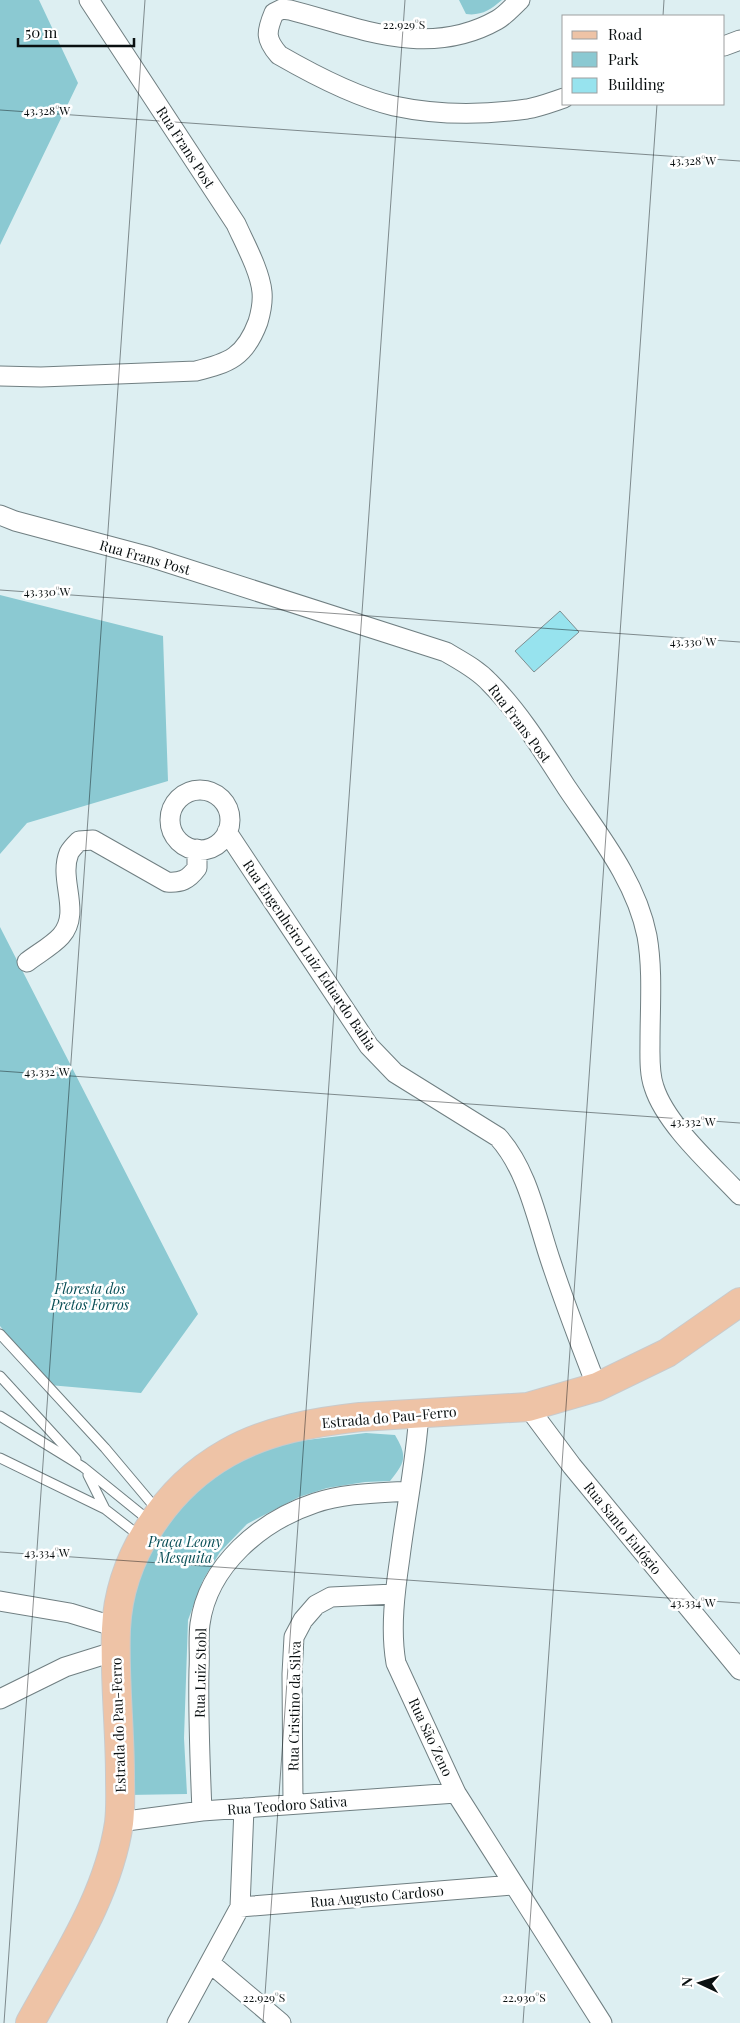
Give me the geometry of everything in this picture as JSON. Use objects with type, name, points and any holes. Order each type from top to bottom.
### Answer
[{"type":"main road","name":"Estrada do Pau-Ferro","points":[[30,2023],[91,1911],[110,1866],[119,1822],[120,1730],[116,1639],[122,1590],[134,1554],[152,1525],[174,1496],[202,1469],[227,1453],[255,1440],[291,1428],[336,1419],[528,1407],[597,1387],[666,1353],[738,1309]]},
{"type":"street","name":"Rua Frans Post","points":[[0,376],[196,371],[220,365],[243,351],[255,331],[262,310],[262,291],[253,262],[236,224],[89,0]]},
{"type":"street","points":[[520,0],[498,20],[457,37],[426,40],[398,38],[282,9],[274,13],[267,30],[270,45],[279,55],[353,92],[392,105],[420,110],[493,112],[529,108],[562,99]]},
{"type":"street","points":[[725,46],[740,40]]},
{"type":"street","name":"Rua Frans Post","points":[[0,515],[15,521],[150,557],[446,652],[488,680],[525,724],[621,868],[643,918],[648,945],[650,1068],[653,1086],[661,1104],[675,1125],[740,1195]]},
{"type":"street","points":[[204,790],[213,792],[220,797],[230,814],[230,823],[222,840],[215,846],[197,850],[180,842],[171,826],[170,816],[178,799],[186,793],[204,790]]},
{"type":"street","name":"Rua Engenheiro Luiz Eduardo Bahia","points":[[227,832],[374,1051],[395,1073],[498,1137],[507,1146],[526,1186],[570,1318],[597,1387]]},
{"type":"street","points":[[27,962],[61,936],[69,922],[70,903],[65,870],[69,852],[79,841],[93,840],[167,882],[179,883],[192,875],[197,868],[197,850]]},
{"type":"street","name":"Rua Santo Eulógio","points":[[528,1407],[572,1466],[740,1670]]},
{"type":"street","name":"Rua São Zeno","points":[[418,1413],[414,1463],[394,1594],[394,1653],[396,1664],[456,1793],[602,2023]]},
{"type":"street","name":"Rua Luiz Stobl","points":[[202,1811],[199,1749],[200,1624],[209,1592],[226,1564],[252,1536],[285,1517],[315,1503],[366,1494],[409,1491]]},
{"type":"street","name":"Rua Cristino da Silva","points":[[292,1804],[292,1674],[294,1637],[303,1620],[316,1605],[332,1597],[394,1594]]},
{"type":"street","points":[[0,1601],[70,1614],[116,1639]]},
{"type":"street","points":[[0,1699],[116,1639]]},
{"type":"street","name":"Rua Teodoro Sativa","points":[[119,1822],[202,1811],[456,1793]]},
{"type":"street","points":[[177,2023],[240,1907],[244,1808]]},
{"type":"street","name":"Rua Augusto Cardoso","points":[[240,1907],[513,1885]]},
{"type":"street","points":[[210,1963],[281,2023]]},
{"type":"lane","points":[[0,1334],[105,1448],[152,1525]]},
{"type":"lane","points":[[0,1376],[83,1467],[152,1525]]},
{"type":"lane","points":[[0,1376],[0,1387]]},
{"type":"lane","points":[[0,1416],[83,1467],[95,1485],[105,1509]]},
{"type":"lane","points":[[0,1458],[105,1509],[152,1525]]},
{"type":"green space","points":[[0,0],[39,0],[78,83],[0,245]]},
{"type":"green space","points":[[459,0],[502,0],[485,12],[466,14]]},
{"type":"green space","points":[[0,595],[163,636],[168,781],[27,823],[0,854]]},
{"type":"green space","name":"Floresta dos Pretos Forros","points":[[0,927],[198,1314],[141,1393],[49,1385],[0,1326]]},
{"type":"green space","name":"Praça Leony Mesquita","points":[[366,1433],[395,1435],[402,1449],[402,1464],[390,1481],[365,1482],[327,1488],[299,1497],[247,1524],[220,1552],[203,1580],[188,1620],[184,1738],[187,1794],[128,1795],[130,1605],[155,1536],[195,1488],[251,1453],[281,1443]]},
{"type":"building","points":[[560,611],[579,632],[534,672],[515,651]]}]
